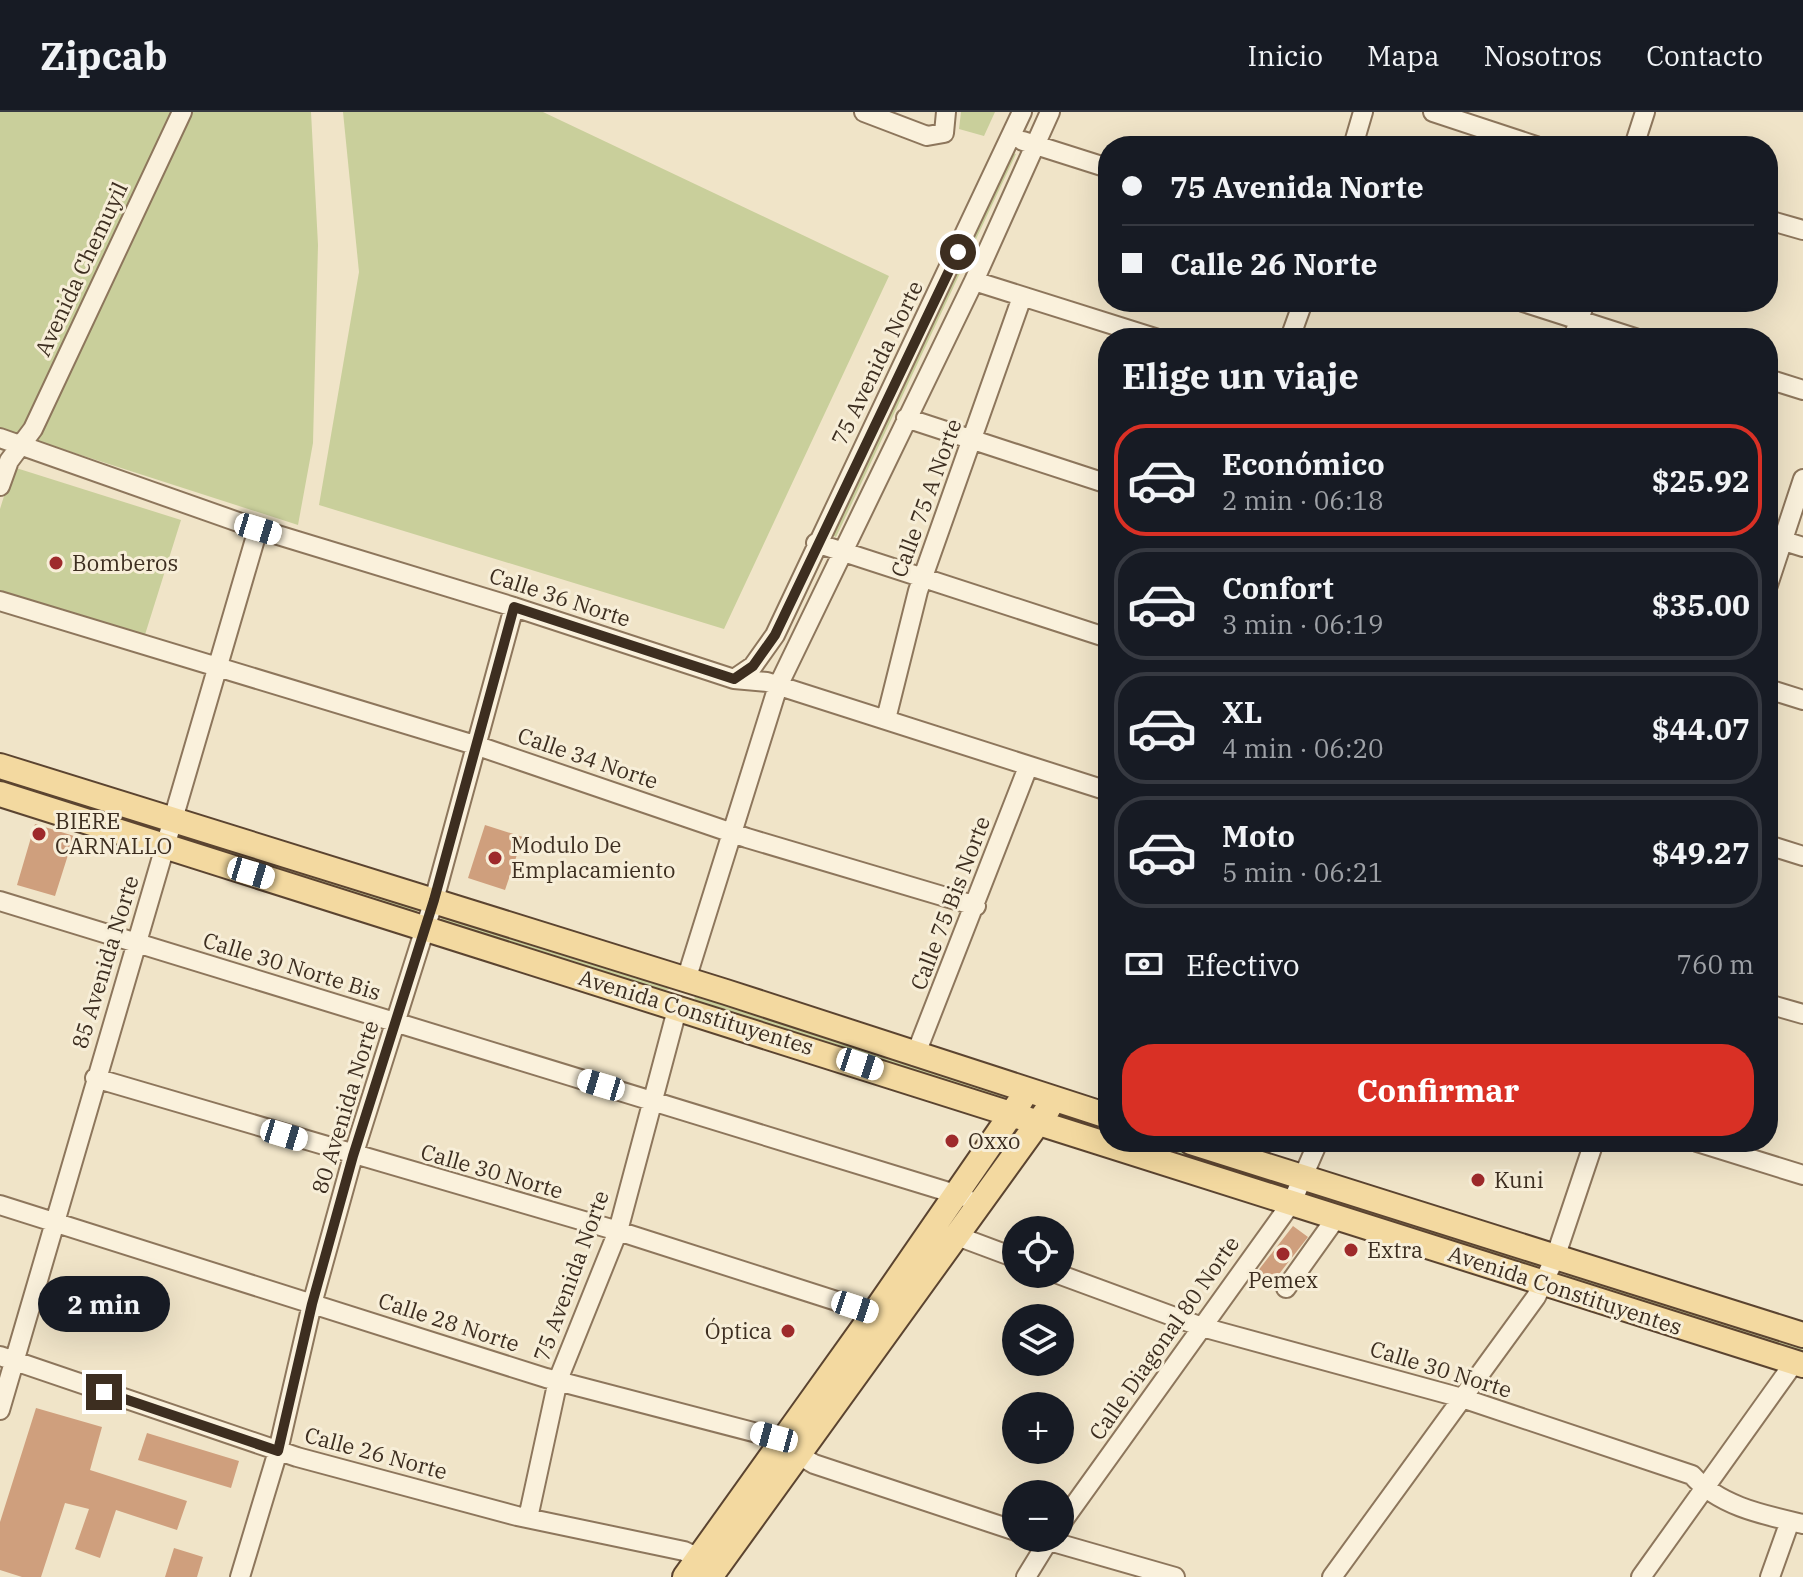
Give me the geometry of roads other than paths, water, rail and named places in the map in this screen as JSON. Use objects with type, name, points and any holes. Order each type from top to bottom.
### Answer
[{"type":"main road","name":"Avenida Constituyentes","points":[[0,766],[174,817],[1098,1113]]},
{"type":"main road","name":"Avenida Constituyentes","points":[[0,794],[1098,1140]]},
{"type":"main road","points":[[790,1447],[874,1313],[1028,1091]]},
{"type":"main road","points":[[698,1571],[790,1447],[983,1203],[1054,1099]]},
{"type":"main road","name":"Avenida Constituyentes","points":[[1136,1152],[1799,1364]]},
{"type":"main road","name":"Avenida Constituyentes","points":[[1224,1152],[1803,1335]]},
{"type":"street","name":"Avenida Chemuyil","points":[[0,486],[20,443],[33,429],[182,112]]},
{"type":"street","points":[[864,112],[927,136],[944,133],[946,112]]},
{"type":"street","name":"75 Avenida Norte","points":[[734,679],[753,666],[775,635],[1022,112]]},
{"type":"street","points":[[686,980],[778,686],[974,281],[1050,112]]},
{"type":"street","points":[[1356,136],[1363,112]]},
{"type":"street","points":[[1433,112],[1506,136]]},
{"type":"street","points":[[1637,136],[1645,112]]},
{"type":"street","points":[[1011,136],[1098,165]]},
{"type":"street","points":[[1778,223],[1803,230]]},
{"type":"street","points":[[974,281],[1123,328]]},
{"type":"street","name":"Calle 75 A Norte","points":[[886,719],[923,578],[1022,297]]},
{"type":"street","points":[[1543,312],[1574,328]]},
{"type":"street","points":[[1778,382],[1803,390]]},
{"type":"street","points":[[906,418],[1098,481]]},
{"type":"street","name":"Calle 36 Norte","points":[[0,438],[258,529],[514,607],[734,679],[778,686],[886,719],[1098,788]]},
{"type":"street","points":[[1778,532],[1803,479]]},
{"type":"street","name":"85 Avenida Norte","points":[[0,1410],[8,1359],[54,1221],[258,529]]},
{"type":"street","points":[[1778,539],[1803,547]]},
{"type":"street","points":[[816,543],[1098,635]]},
{"type":"street","name":"Calle 34 Norte","points":[[0,601],[478,746],[731,832],[976,906]]},
{"type":"street","name":"80 Avenida Norte","points":[[240,1577],[278,1451],[312,1304],[353,1156],[434,900],[514,607]]},
{"type":"street","points":[[1778,692],[1803,700]]},
{"type":"street","name":"Calle 75 Bis Norte","points":[[915,1056],[1028,767]]},
{"type":"street","points":[[1778,848],[1803,856]]},
{"type":"street","name":"Calle 30 Norte Bis","points":[[0,901],[983,1203]]},
{"type":"street","name":"75 Avenida Norte","points":[[528,1518],[558,1380],[618,1231],[678,1006]]},
{"type":"street","points":[[1778,1007],[1803,1014]]},
{"type":"street","name":"Calle 30 Norte","points":[[95,1078],[353,1156],[618,1231],[874,1313]]},
{"type":"street","name":"Calle Diagonal 80 Norte","points":[[1074,1505],[1292,1202],[1314,1152]]},
{"type":"street","points":[[1332,1577],[1536,1297],[1555,1258],[1591,1152]]},
{"type":"street","points":[[1729,1152],[1803,1175]]},
{"type":"street","name":"Calle 28 Norte","points":[[0,1205],[558,1380],[790,1447],[814,1464],[1002,1526]]},
{"type":"street","points":[[1286,1288],[1336,1218]]},
{"type":"street","points":[[957,1236],[1002,1253]]},
{"type":"street","name":"Calle 30 Norte","points":[[1074,1280],[1202,1327],[1462,1398],[1692,1475],[1706,1490],[1722,1500],[1797,1523]]},
{"type":"street","name":"Calle 26 Norte","points":[[8,1359],[278,1451],[528,1518],[684,1551],[698,1571]]},
{"type":"street","points":[[1641,1577],[1799,1364]]},
{"type":"street","points":[[1770,1577],[1797,1523]]},
{"type":"street","points":[[1074,1547],[1175,1577]]},
{"type":"street","points":[[1026,1577],[1039,1552]]},
{"type":"place","name":"Bomberos","points":[[56,563]]},
{"type":"place","name":"BIERE CARNALLO","points":[[39,834]]},
{"type":"place","name":"Modulo De Emplacamiento","points":[[495,858]]},
{"type":"place","name":"Oxxo","points":[[952,1141]]},
{"type":"place","name":"Kuni","points":[[1478,1180]]},
{"type":"place","name":"Extra","points":[[1351,1250]]},
{"type":"place","name":"Pemex","points":[[1283,1254]]},
{"type":"place","name":"Óptica","points":[[788,1331]]}]
